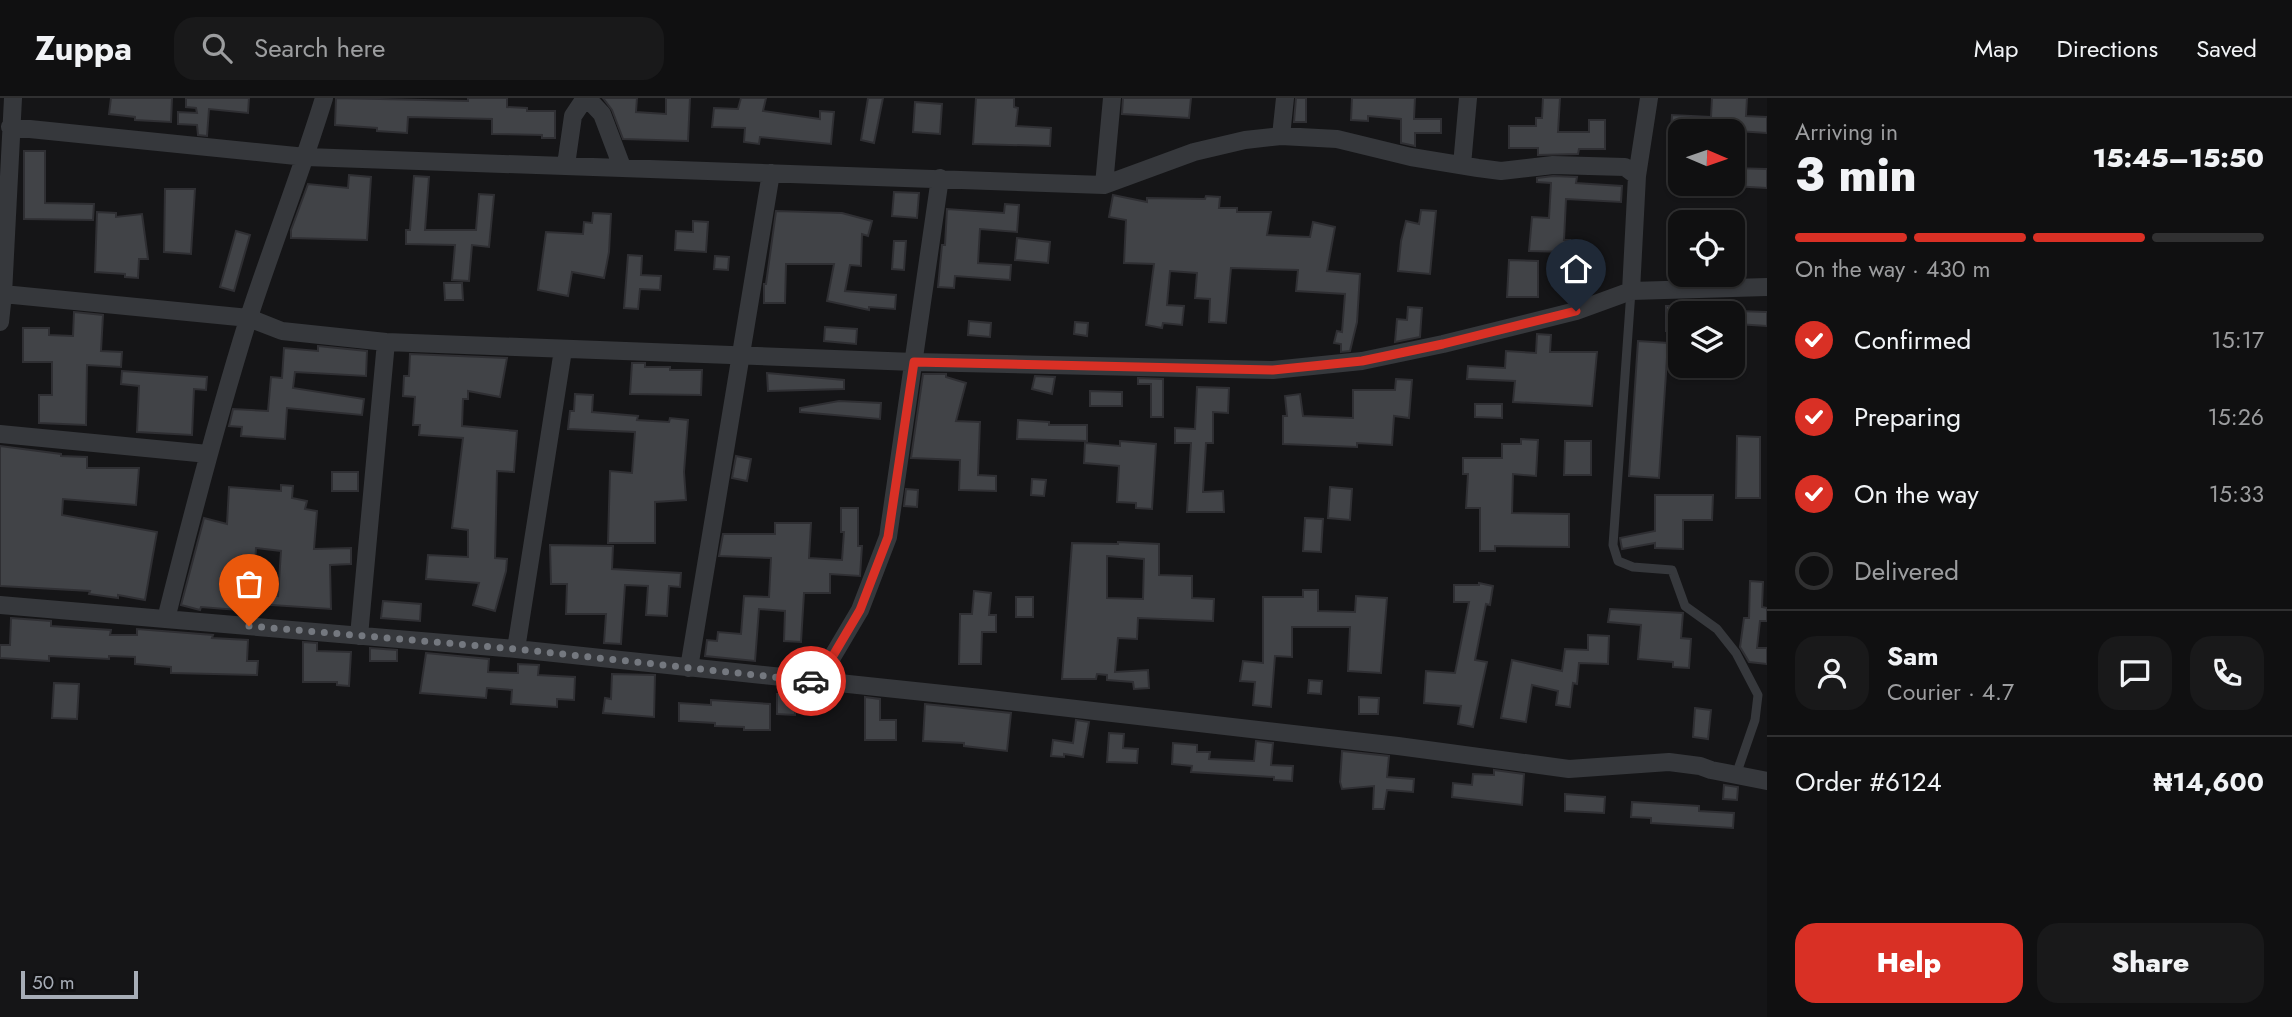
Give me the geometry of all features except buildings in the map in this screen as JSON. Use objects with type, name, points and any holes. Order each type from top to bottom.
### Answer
[{"type":"street","points":[[0,322],[13,98]]},
{"type":"street","points":[[166,619],[208,454],[249,318],[324,98]]},
{"type":"street","points":[[566,165],[573,116],[586,98],[602,114],[622,167]]},
{"type":"street","points":[[1104,185],[1112,98]]},
{"type":"street","points":[[1281,136],[1285,98]]},
{"type":"street","points":[[1462,165],[1468,98]]},
{"type":"street","points":[[1630,291],[1637,176],[1649,98]]},
{"type":"street","points":[[10,127],[306,156],[1104,185],[1194,152],[1245,140],[1281,136],[1337,139],[1379,150],[1501,171],[1553,165],[1625,167],[1637,176]]},
{"type":"street","points":[[688,668],[771,173]]},
{"type":"street","points":[[818,681],[860,610],[888,537],[940,178]]},
{"type":"street","points":[[3,294],[249,318],[282,331],[386,342],[914,362],[1273,370],[1362,361],[1443,344],[1576,311],[1630,291],[1767,287]]},
{"type":"street","points":[[359,636],[386,342]]},
{"type":"street","points":[[516,649],[563,350]]},
{"type":"street","points":[[0,434],[208,454]]},
{"type":"street","points":[[0,605],[516,649],[981,698],[1569,768],[1669,762],[1767,781]]},
{"type":"lane","points":[[1630,291],[1613,545],[1618,561],[1633,567],[1672,570],[1685,606],[1717,629],[1736,653],[1758,695],[1755,720],[1736,775]]},
{"type":"way so far","points":[[249,626],[516,649],[811,681]]},
{"type":"route","points":[[811,681],[818,681],[860,610],[888,537],[914,362],[1273,370],[1362,361],[1576,311]]}]
